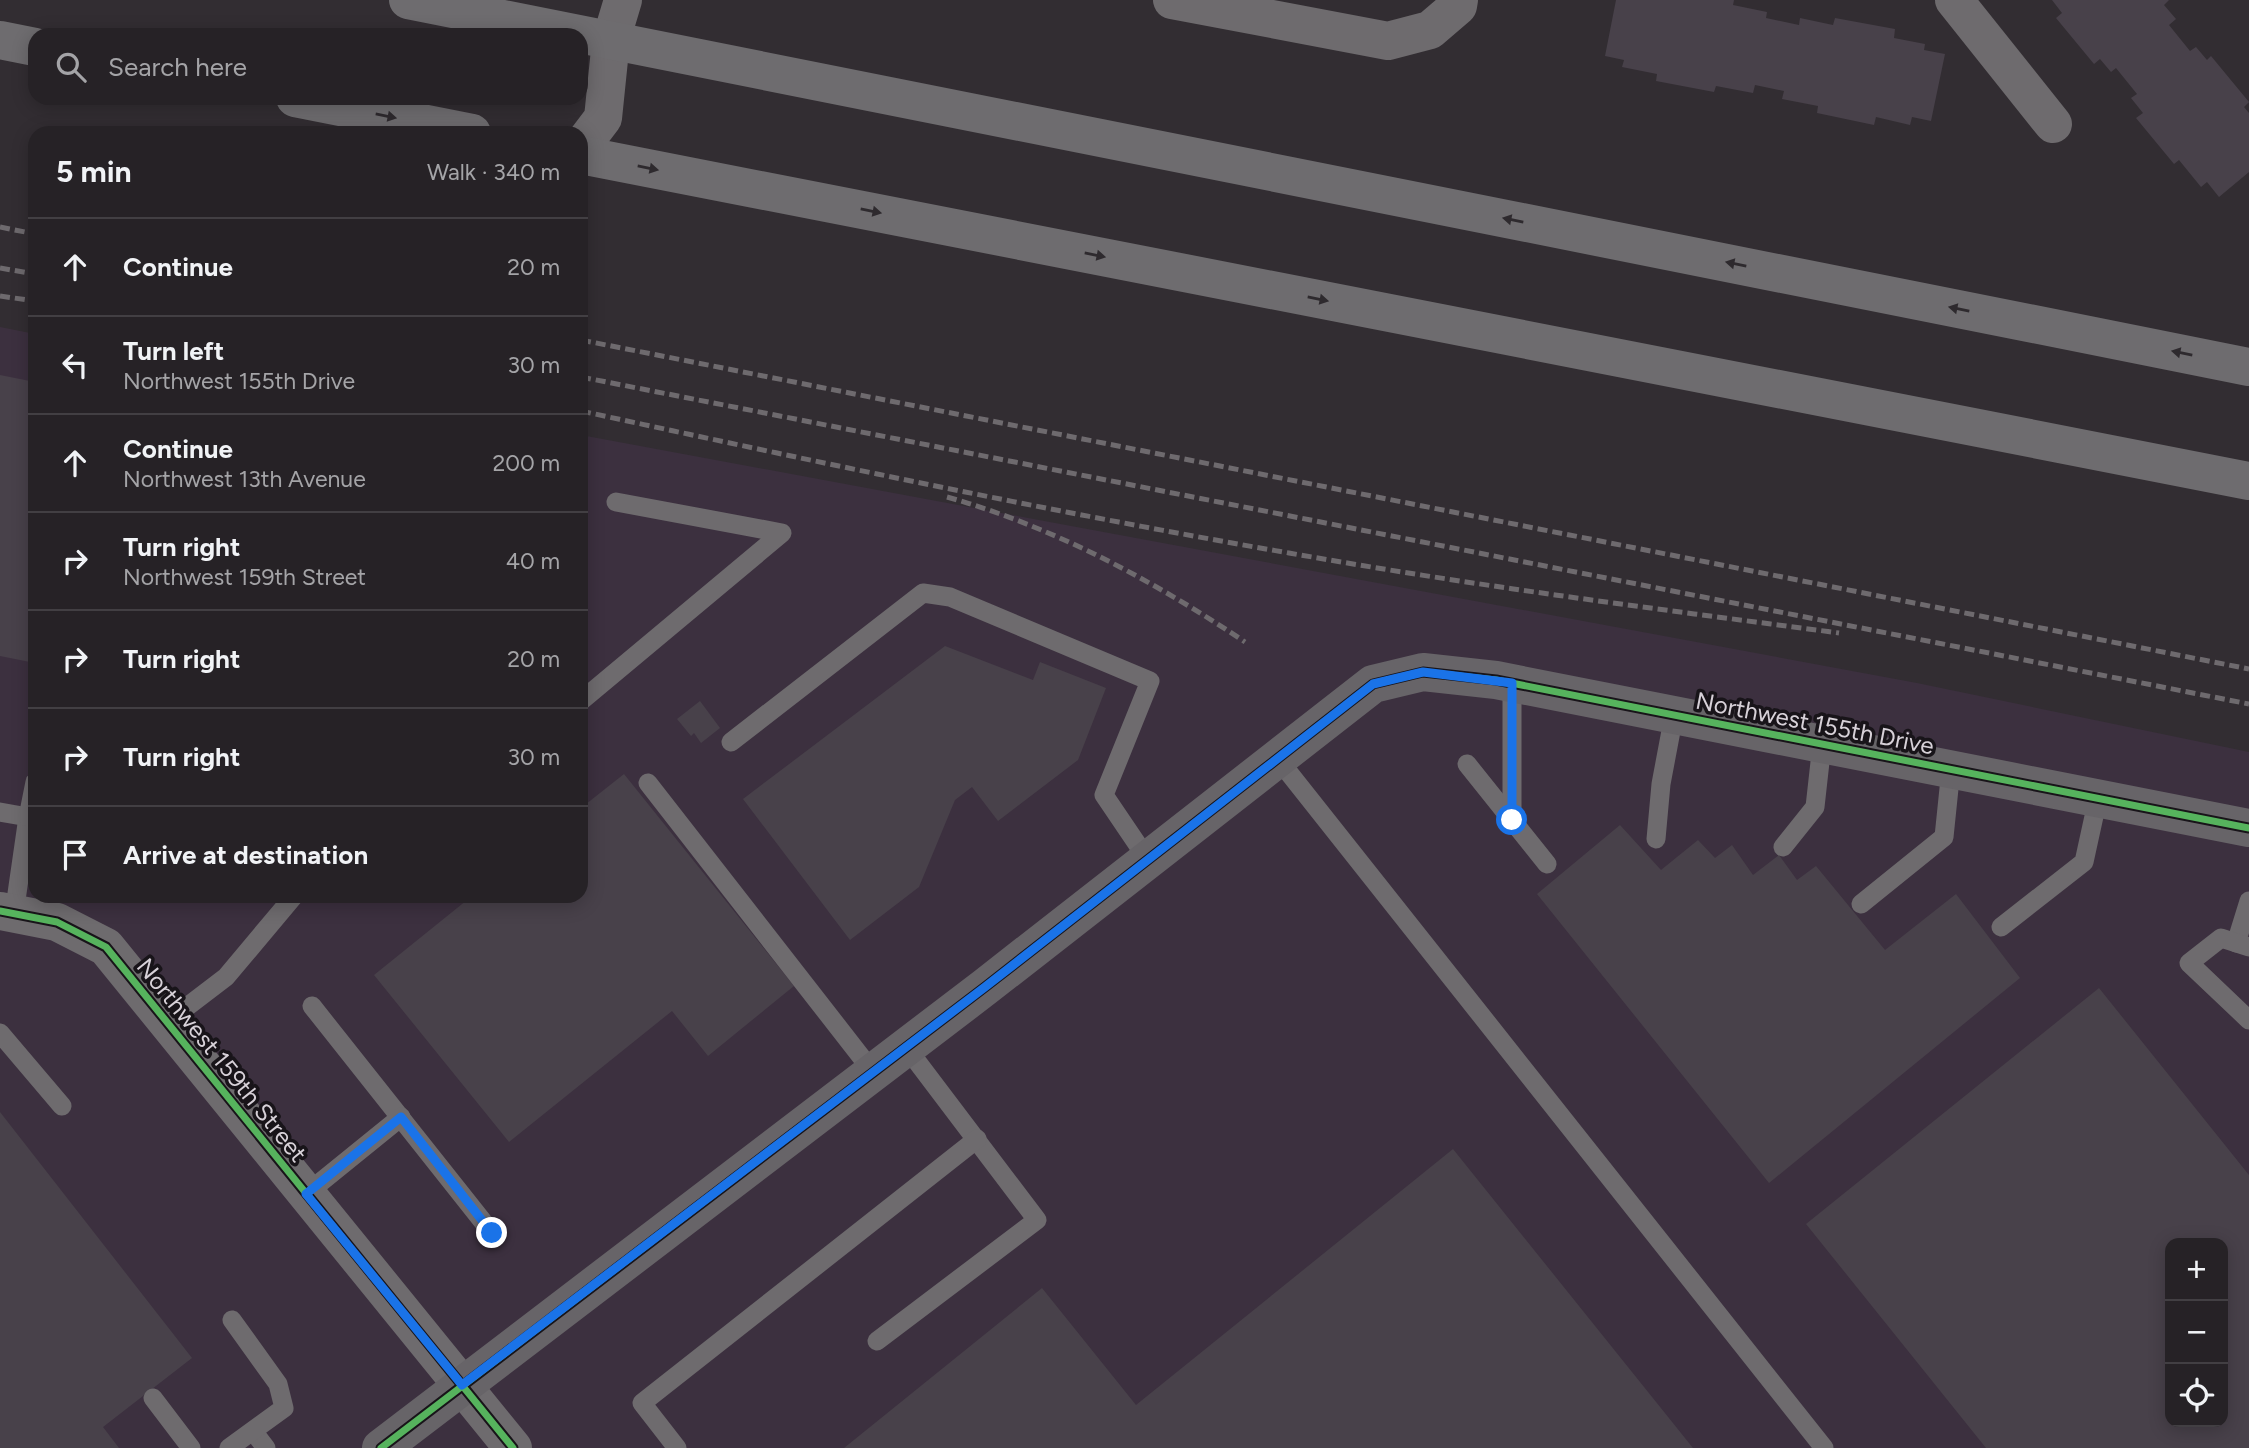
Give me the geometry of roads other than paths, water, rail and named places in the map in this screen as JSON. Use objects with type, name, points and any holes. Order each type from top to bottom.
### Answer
[{"type":"main road","points":[[408,0],[550,28]]},
{"type":"main road","points":[[588,35],[2249,367]]},
{"type":"main road","points":[[0,40],[28,46]]},
{"type":"main road","points":[[330,105],[437,126]]},
{"type":"main road","points":[[588,156],[2249,481]]},
{"type":"street","points":[[588,138],[603,118],[611,40],[622,0]]},
{"type":"street","points":[[1172,0],[1388,41],[1430,30],[1458,6],[1459,0]]},
{"type":"street","points":[[1954,0],[2053,124]]},
{"type":"street","name":"Northwest 155th Drive","points":[[1278,759],[1373,684],[1423,672],[1512,683],[2249,828]]},
{"type":"street","points":[[381,1448],[1278,759]]},
{"type":"street","name":"Northwest 159th Street","points":[[7,913],[57,922],[106,947],[513,1448]]},
{"type":"lane","points":[[588,695],[782,533],[616,502]]},
{"type":"lane","points":[[731,742],[923,593],[950,597],[1150,681],[1104,795],[1148,860]]},
{"type":"lane","points":[[1512,683],[1512,820]]},
{"type":"lane","points":[[1656,839],[1661,785],[1674,715]]},
{"type":"lane","points":[[1783,847],[1815,807],[1822,744]]},
{"type":"lane","points":[[1278,759],[1824,1448]]},
{"type":"lane","points":[[1467,764],[1547,863]]},
{"type":"lane","points":[[1861,904],[1944,837],[1951,769]]},
{"type":"lane","points":[[648,783],[873,1072]]},
{"type":"lane","points":[[2001,927],[2084,862],[2098,798]]},
{"type":"lane","points":[[0,812],[28,817],[7,913]]},
{"type":"lane","points":[[2249,901],[2242,945],[2221,938],[2189,963],[2249,1020]]},
{"type":"lane","points":[[167,1022],[226,978],[288,903]]},
{"type":"lane","points":[[312,1006],[492,1233]]},
{"type":"lane","points":[[0,1033],[62,1106]]},
{"type":"lane","points":[[877,1341],[1037,1220],[906,1047]]},
{"type":"lane","points":[[306,1194],[401,1117]]},
{"type":"lane","points":[[677,1448],[642,1403],[977,1139]]},
{"type":"lane","points":[[229,1448],[284,1408],[278,1384],[232,1320]]},
{"type":"lane","points":[[153,1398],[191,1448]]},
{"type":"lane","points":[[253,1431],[267,1448]]},
{"type":"railway","points":[[0,227],[28,233]]},
{"type":"railway","points":[[0,268],[28,273]]},
{"type":"railway","points":[[0,296],[28,300]]},
{"type":"railway","points":[[588,341],[2249,669]]},
{"type":"railway","points":[[588,378],[2249,704]]},
{"type":"railway","points":[[588,412],[949,489],[1225,542],[1513,589],[1839,633]]},
{"type":"railway","points":[[947,497],[1026,524],[1102,558],[1175,598],[1245,642]]}]
